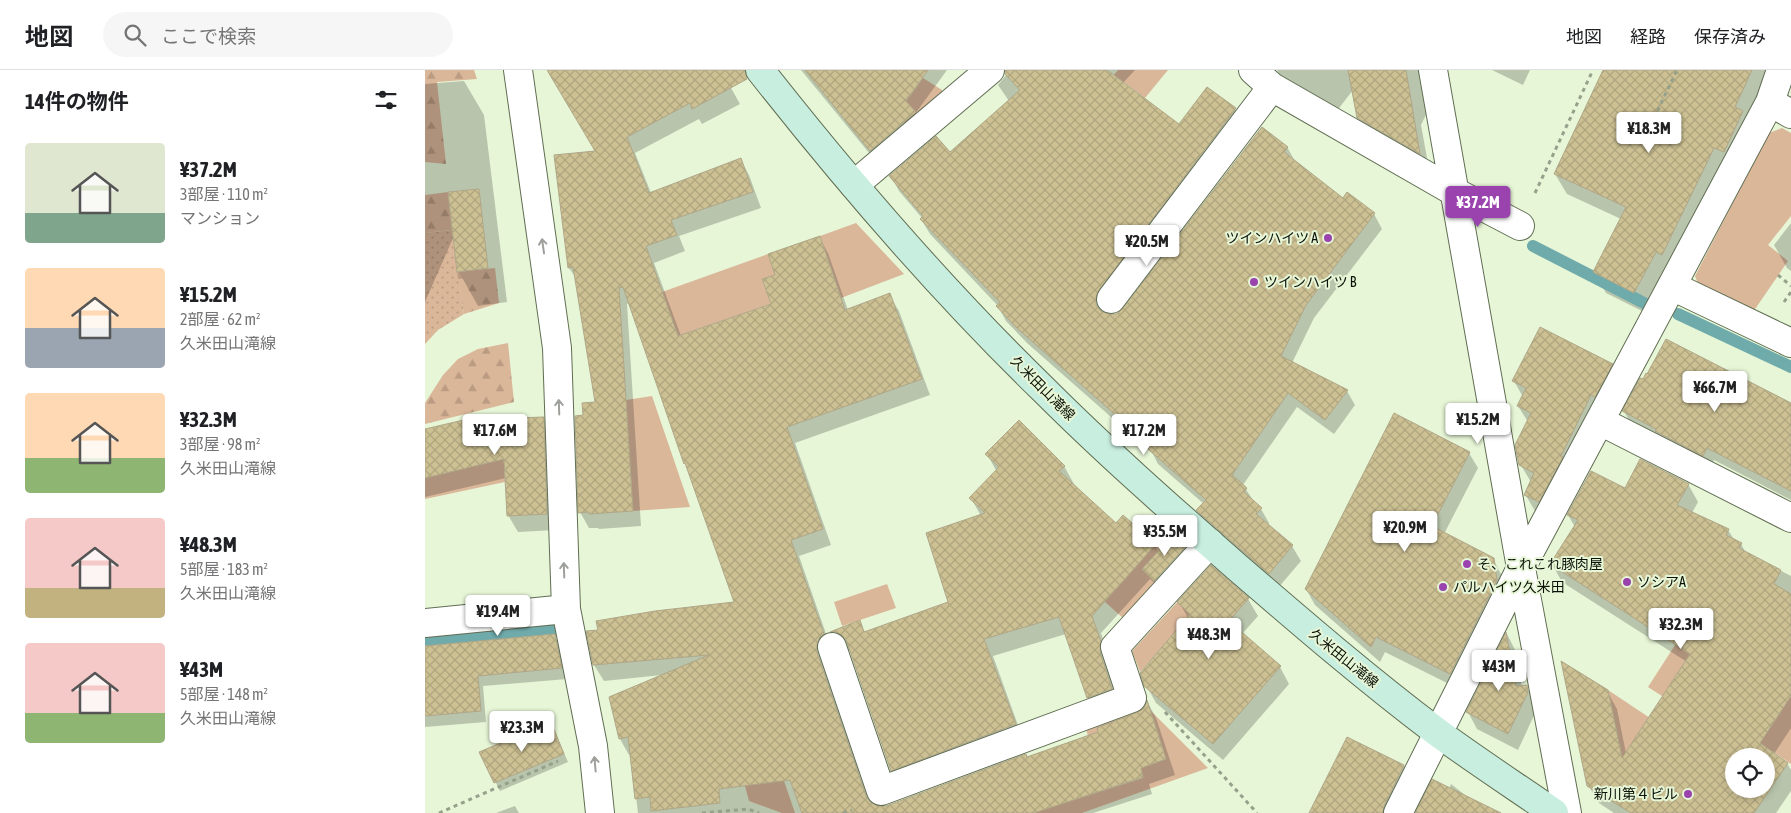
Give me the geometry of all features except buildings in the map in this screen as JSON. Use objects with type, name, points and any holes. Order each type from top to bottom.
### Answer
[{"type":"street","points":[[518,70],[557,348],[565,609],[593,746],[600,813]]},
{"type":"street","name":"久米田山滝線","points":[[760,70],[853,185],[930,272],[1042,389],[1158,498],[1342,658],[1438,733],[1554,813]]},
{"type":"street","points":[[853,185],[990,70]]},
{"type":"street","points":[[1433,70],[1521,568],[1567,813]]},
{"type":"street","points":[[1398,813],[1521,568],[1671,286],[1780,108],[1781,70]]},
{"type":"street","points":[[1111,300],[1262,79],[1455,192],[1520,226]]},
{"type":"street","points":[[1671,286],[1791,343]]},
{"type":"street","points":[[1600,421],[1791,518]]},
{"type":"street","points":[[832,647],[881,791],[1132,698],[1115,647],[1210,543]]},
{"type":"street","points":[[425,624],[565,609]]},
{"type":"path","points":[[1520,226],[1593,70]]},
{"type":"path","points":[[1654,118],[1677,70]]},
{"type":"path","points":[[1778,275],[1791,286]]},
{"type":"path","points":[[1132,698],[1147,693],[1257,813]]},
{"type":"path","points":[[439,813],[593,746]]},
{"type":"path","points":[[702,813],[748,809],[759,813]]},
{"type":"green space","points":[[425,70],[474,70],[477,79],[437,82],[446,164],[425,162]]},
{"type":"green space","points":[[1118,70],[1168,70],[1145,98],[1114,75]]},
{"type":"green space","points":[[923,78],[942,90],[942,99],[908,127],[894,109],[910,96]]},
{"type":"green space","points":[[1782,128],[1791,133],[1791,216],[1768,245],[1788,261],[1753,312],[1700,289],[1695,276],[1769,133]]},
{"type":"green space","points":[[448,192],[452,230],[425,233],[425,195]]},
{"type":"green space","points":[[856,223],[904,274],[841,298],[820,236]]},
{"type":"green space","points":[[452,230],[464,314],[438,330],[425,344],[425,233]]},
{"type":"green space","points":[[768,254],[775,275],[762,280],[771,304],[678,336],[662,292]]},
{"type":"green space","points":[[495,268],[499,303],[464,314],[457,272]]},
{"type":"green space","points":[[508,343],[514,402],[425,424],[425,403],[443,375],[458,359],[478,349]]},
{"type":"green space","points":[[652,396],[690,507],[633,511],[626,400]]},
{"type":"green space","points":[[503,449],[505,482],[425,499],[425,478],[450,472],[448,461]]},
{"type":"green space","points":[[1147,528],[1165,545],[1142,569],[1157,583],[1124,619],[1104,601],[1099,579]]},
{"type":"green space","points":[[1197,581],[1216,586],[1140,672],[1132,651]]},
{"type":"green space","points":[[887,584],[896,608],[842,626],[834,602]]},
{"type":"green space","points":[[1704,600],[1791,656],[1662,696],[1648,687]]},
{"type":"green space","points":[[752,688],[795,813],[782,813],[749,801],[745,786]]},
{"type":"green space","points":[[1608,690],[1650,718],[1623,762]]},
{"type":"green space","points":[[1791,696],[1791,764],[1775,753],[1775,748],[1767,748],[1760,743]]},
{"type":"green space","points":[[1147,707],[1208,768],[1082,813],[1025,813],[1064,803],[1143,778],[1141,768],[1166,759],[1153,717],[1128,726],[1094,756],[1086,729]]},
{"type":"waterway","points":[[1533,246],[1646,304]]},
{"type":"waterway","points":[[1678,314],[1791,367]]},
{"type":"waterway","points":[[425,641],[556,630]]},
{"type":"place","name":"ツインハイツ A","points":[[1328,238]]},
{"type":"place","name":"ツインハイツ B","points":[[1254,282]]},
{"type":"place","name":"そ、これこれ豚肉屋","points":[[1467,564]]},
{"type":"place","name":"ソシアA","points":[[1627,582]]},
{"type":"place","name":"パルハイツ久米田","points":[[1443,587]]},
{"type":"place","name":"新川第４ビル","points":[[1688,794]]}]
